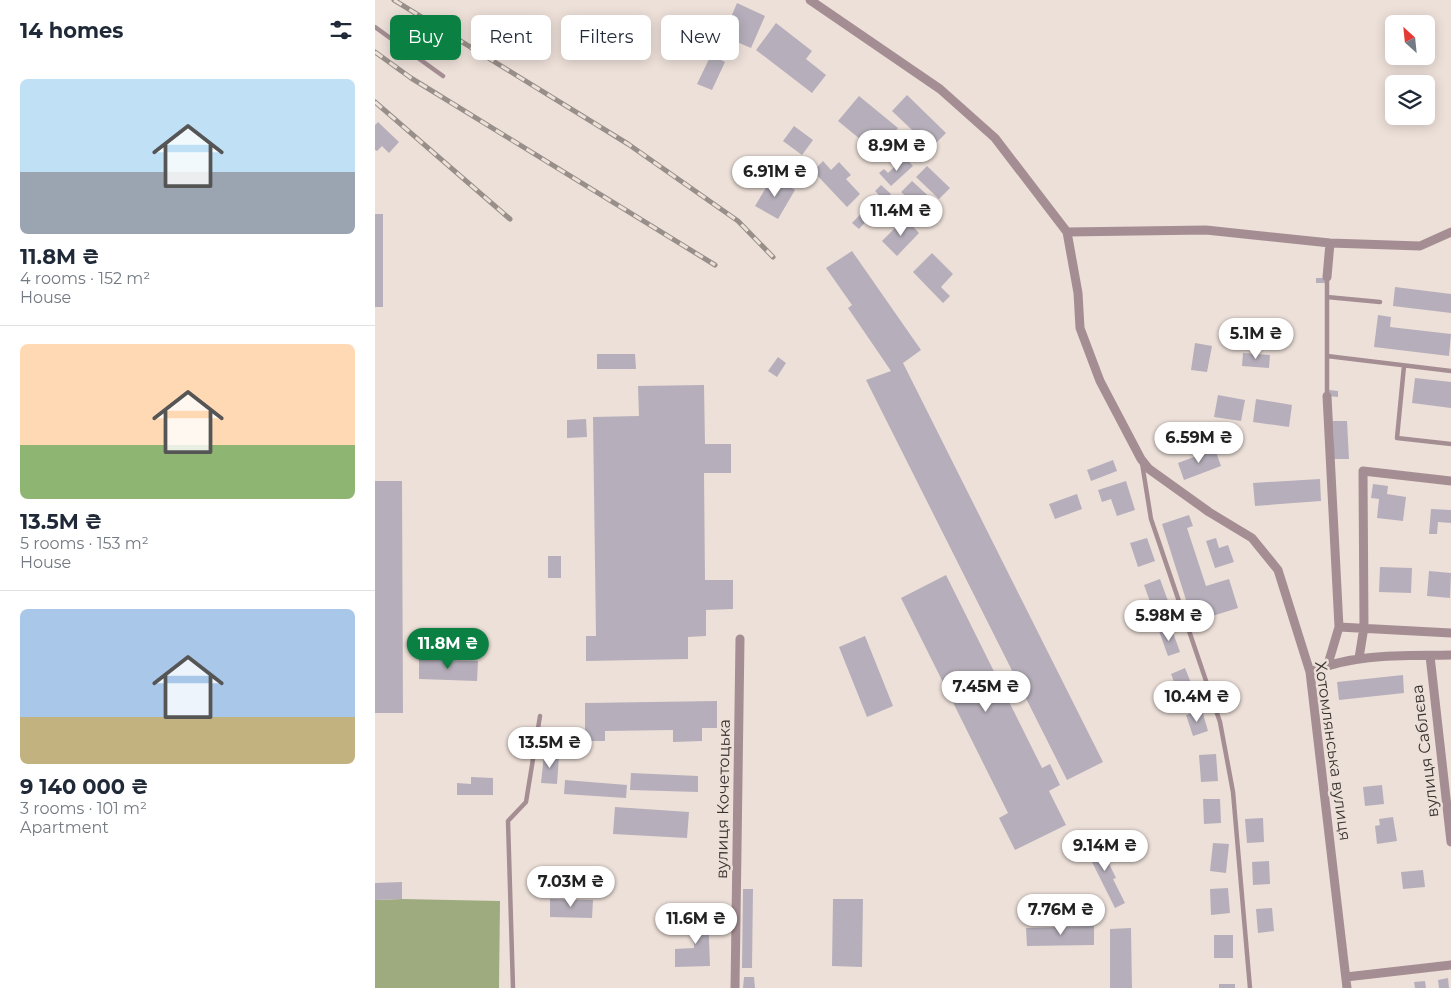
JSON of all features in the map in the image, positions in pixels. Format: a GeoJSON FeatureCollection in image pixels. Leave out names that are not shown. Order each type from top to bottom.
{"type":"FeatureCollection","features":[{"type":"Feature","properties":{"kind":"street","name":"Хотомлянська вулиця"},"geometry":{"type":"LineString","coordinates":[[810,0],[940,89],[989,132],[1067,232],[1078,293],[1081,328],[1100,381],[1141,459],[1149,469],[1209,512],[1253,538],[1278,570],[1310,672],[1347,988]]}},
{"type":"Feature","properties":{"kind":"street"},"geometry":{"type":"LineString","coordinates":[[1067,232],[1207,230],[1330,243],[1420,246],[1451,232]]}},
{"type":"Feature","properties":{"kind":"street"},"geometry":{"type":"LineString","coordinates":[[1327,277],[1330,243]]}},
{"type":"Feature","properties":{"kind":"street"},"geometry":{"type":"LineString","coordinates":[[1327,396],[1339,627],[1328,664]]}},
{"type":"Feature","properties":{"kind":"street"},"geometry":{"type":"LineString","coordinates":[[1359,658],[1364,627],[1363,471],[1451,481]]}},
{"type":"Feature","properties":{"kind":"street"},"geometry":{"type":"LineString","coordinates":[[1339,627],[1451,632]]}},
{"type":"Feature","properties":{"kind":"street","name":"вулиця Кочетоцька"},"geometry":{"type":"LineString","coordinates":[[735,988],[739,639]]}},
{"type":"Feature","properties":{"kind":"street"},"geometry":{"type":"LineString","coordinates":[[1310,672],[1328,664],[1359,658],[1451,655]]}},
{"type":"Feature","properties":{"kind":"street","name":"вулиця Саблєва"},"geometry":{"type":"LineString","coordinates":[[1430,656],[1451,842]]}},
{"type":"Feature","properties":{"kind":"street"},"geometry":{"type":"LineString","coordinates":[[1346,977],[1451,965]]}},
{"type":"Feature","properties":{"kind":"lane"},"geometry":{"type":"LineString","coordinates":[[375,27],[443,76]]}},
{"type":"Feature","properties":{"kind":"lane"},"geometry":{"type":"LineString","coordinates":[[1327,277],[1327,396]]}},
{"type":"Feature","properties":{"kind":"lane"},"geometry":{"type":"LineString","coordinates":[[1327,297],[1380,302]]}},
{"type":"Feature","properties":{"kind":"lane"},"geometry":{"type":"LineString","coordinates":[[1327,356],[1451,371]]}},
{"type":"Feature","properties":{"kind":"lane"},"geometry":{"type":"LineString","coordinates":[[1404,366],[1397,438],[1451,444]]}},
{"type":"Feature","properties":{"kind":"lane"},"geometry":{"type":"LineString","coordinates":[[1141,459],[1151,518],[1220,722],[1234,802],[1250,988]]}},
{"type":"Feature","properties":{"kind":"lane"},"geometry":{"type":"LineString","coordinates":[[513,988],[508,821],[526,802],[540,716]]}},
{"type":"Feature","properties":{"kind":"green space"},"geometry":{"type":"Polygon","coordinates":[[[375,900],[500,901],[499,988],[375,988],[375,900]]]}},
{"type":"Feature","properties":{"kind":"building"},"geometry":{"type":"Polygon","coordinates":[[[737,3],[765,16],[751,48],[739,43],[739,15],[732,15],[737,3]]]}},
{"type":"Feature","properties":{"kind":"building"},"geometry":{"type":"Polygon","coordinates":[[[776,23],[812,51],[806,59],[826,75],[812,93],[756,50],[776,23]]]}},
{"type":"Feature","properties":{"kind":"building"},"geometry":{"type":"Polygon","coordinates":[[[709,60],[721,60],[725,62],[712,90],[697,84],[709,60]]]}},
{"type":"Feature","properties":{"kind":"building"},"geometry":{"type":"Polygon","coordinates":[[[907,95],[946,133],[931,148],[892,111],[907,95]]]}},
{"type":"Feature","properties":{"kind":"building"},"geometry":{"type":"Polygon","coordinates":[[[859,96],[898,128],[877,153],[838,121],[859,96]]]}},
{"type":"Feature","properties":{"kind":"building"},"geometry":{"type":"Polygon","coordinates":[[[378,122],[399,142],[389,153],[382,146],[377,151],[375,150],[375,125],[378,122]]]}},
{"type":"Feature","properties":{"kind":"building"},"geometry":{"type":"Polygon","coordinates":[[[794,126],[813,140],[802,155],[783,141],[794,126]]]}},
{"type":"Feature","properties":{"kind":"building"},"geometry":{"type":"Polygon","coordinates":[[[905,157],[913,166],[891,186],[879,173],[884,169],[888,173],[905,157]]]}},
{"type":"Feature","properties":{"kind":"building"},"geometry":{"type":"Polygon","coordinates":[[[823,161],[831,170],[839,162],[851,175],[846,179],[860,194],[847,207],[813,171],[823,161]]]}},
{"type":"Feature","properties":{"kind":"building"},"geometry":{"type":"Polygon","coordinates":[[[927,166],[950,188],[939,199],[916,177],[927,166]]]}},
{"type":"Feature","properties":{"kind":"building"},"geometry":{"type":"Polygon","coordinates":[[[773,176],[795,190],[778,219],[755,206],[773,176]]]}},
{"type":"Feature","properties":{"kind":"building"},"geometry":{"type":"Polygon","coordinates":[[[912,181],[935,202],[924,213],[901,192],[912,181]]]}},
{"type":"Feature","properties":{"kind":"building"},"geometry":{"type":"Polygon","coordinates":[[[881,185],[891,194],[859,229],[852,223],[879,195],[875,191],[881,185]]]}},
{"type":"Feature","properties":{"kind":"building"},"geometry":{"type":"Polygon","coordinates":[[[375,214],[383,214],[383,307],[375,307],[375,214]]]}},
{"type":"Feature","properties":{"kind":"building"},"geometry":{"type":"Polygon","coordinates":[[[905,218],[919,233],[897,256],[882,241],[905,218]]]}},
{"type":"Feature","properties":{"kind":"building"},"geometry":{"type":"Polygon","coordinates":[[[852,251],[921,350],[903,363],[1103,762],[1067,780],[866,380],[891,371],[848,308],[852,305],[826,268],[852,251]]]}},
{"type":"Feature","properties":{"kind":"building"},"geometry":{"type":"Polygon","coordinates":[[[932,253],[953,274],[941,287],[950,296],[943,303],[913,272],[932,253]]]}},
{"type":"Feature","properties":{"kind":"building"},"geometry":{"type":"Polygon","coordinates":[[[1316,278],[1325,278],[1325,283],[1316,283],[1316,278]]]}},
{"type":"Feature","properties":{"kind":"building"},"geometry":{"type":"Polygon","coordinates":[[[1395,287],[1451,294],[1451,313],[1393,306],[1395,287]]]}},
{"type":"Feature","properties":{"kind":"building"},"geometry":{"type":"Polygon","coordinates":[[[1378,315],[1391,317],[1390,327],[1451,334],[1449,356],[1374,347],[1378,315]]]}},
{"type":"Feature","properties":{"kind":"building"},"geometry":{"type":"Polygon","coordinates":[[[1195,343],[1212,346],[1207,372],[1191,370],[1195,343]]]}},
{"type":"Feature","properties":{"kind":"building"},"geometry":{"type":"Polygon","coordinates":[[[1243,353],[1270,355],[1269,368],[1242,366],[1243,353]]]}},
{"type":"Feature","properties":{"kind":"building"},"geometry":{"type":"Polygon","coordinates":[[[597,354],[635,354],[636,369],[597,369],[597,354]]]}},
{"type":"Feature","properties":{"kind":"building"},"geometry":{"type":"Polygon","coordinates":[[[778,357],[786,363],[777,377],[768,371],[778,357]]]}},
{"type":"Feature","properties":{"kind":"building"},"geometry":{"type":"Polygon","coordinates":[[[1415,378],[1451,382],[1451,408],[1412,403],[1415,378]]]}},
{"type":"Feature","properties":{"kind":"building"},"geometry":{"type":"Polygon","coordinates":[[[704,385],[705,444],[731,444],[731,473],[704,473],[705,580],[733,580],[733,609],[706,610],[706,636],[688,637],[688,659],[586,661],[586,636],[596,636],[593,417],[639,416],[638,386],[704,385]]]}},
{"type":"Feature","properties":{"kind":"building"},"geometry":{"type":"Polygon","coordinates":[[[1329,390],[1338,391],[1338,397],[1328,396],[1329,390]]]}},
{"type":"Feature","properties":{"kind":"building"},"geometry":{"type":"Polygon","coordinates":[[[1218,395],[1245,400],[1241,421],[1214,417],[1218,395]]]}},
{"type":"Feature","properties":{"kind":"building"},"geometry":{"type":"Polygon","coordinates":[[[1256,399],[1292,405],[1289,427],[1253,422],[1256,399]]]}},
{"type":"Feature","properties":{"kind":"building"},"geometry":{"type":"Polygon","coordinates":[[[586,419],[587,437],[567,438],[567,420],[586,419]]]}},
{"type":"Feature","properties":{"kind":"building"},"geometry":{"type":"Polygon","coordinates":[[[1333,421],[1347,421],[1349,459],[1334,459],[1333,421]]]}},
{"type":"Feature","properties":{"kind":"building"},"geometry":{"type":"Polygon","coordinates":[[[1215,449],[1221,466],[1184,480],[1178,463],[1215,449]]]}},
{"type":"Feature","properties":{"kind":"building"},"geometry":{"type":"Polygon","coordinates":[[[1113,460],[1117,471],[1091,481],[1087,470],[1113,460]]]}},
{"type":"Feature","properties":{"kind":"building"},"geometry":{"type":"Polygon","coordinates":[[[1320,479],[1321,501],[1255,506],[1253,483],[1320,479]]]}},
{"type":"Feature","properties":{"kind":"building"},"geometry":{"type":"Polygon","coordinates":[[[375,481],[402,481],[403,713],[375,713],[375,481]]]}},
{"type":"Feature","properties":{"kind":"building"},"geometry":{"type":"Polygon","coordinates":[[[1126,481],[1135,510],[1117,516],[1111,499],[1102,502],[1098,490],[1126,481]]]}},
{"type":"Feature","properties":{"kind":"building"},"geometry":{"type":"Polygon","coordinates":[[[1373,484],[1388,486],[1387,494],[1406,497],[1403,521],[1377,518],[1379,499],[1371,498],[1373,484]]]}},
{"type":"Feature","properties":{"kind":"building"},"geometry":{"type":"Polygon","coordinates":[[[1077,494],[1082,509],[1055,519],[1049,504],[1077,494]]]}},
{"type":"Feature","properties":{"kind":"building"},"geometry":{"type":"Polygon","coordinates":[[[1431,509],[1451,510],[1451,523],[1438,522],[1437,534],[1429,534],[1431,509]]]}},
{"type":"Feature","properties":{"kind":"building"},"geometry":{"type":"Polygon","coordinates":[[[1189,515],[1193,526],[1187,528],[1206,586],[1229,579],[1238,608],[1193,622],[1162,524],[1189,515]]]}},
{"type":"Feature","properties":{"kind":"building"},"geometry":{"type":"Polygon","coordinates":[[[1147,538],[1155,561],[1138,567],[1130,543],[1147,538]]]}},
{"type":"Feature","properties":{"kind":"building"},"geometry":{"type":"Polygon","coordinates":[[[1216,538],[1219,548],[1228,545],[1234,562],[1215,568],[1206,541],[1216,538]]]}},
{"type":"Feature","properties":{"kind":"building"},"geometry":{"type":"Polygon","coordinates":[[[548,556],[561,556],[561,578],[548,578],[548,556]]]}},
{"type":"Feature","properties":{"kind":"building"},"geometry":{"type":"Polygon","coordinates":[[[1380,567],[1412,568],[1411,593],[1379,592],[1380,567]]]}},
{"type":"Feature","properties":{"kind":"building"},"geometry":{"type":"Polygon","coordinates":[[[1429,571],[1451,573],[1450,598],[1427,596],[1429,571]]]}},
{"type":"Feature","properties":{"kind":"building"},"geometry":{"type":"Polygon","coordinates":[[[946,575],[1042,768],[1050,764],[1060,785],[1049,791],[1066,825],[1015,850],[999,818],[1008,813],[901,598],[946,575]]]}},
{"type":"Feature","properties":{"kind":"building"},"geometry":{"type":"Polygon","coordinates":[[[1160,579],[1168,601],[1152,607],[1144,585],[1160,579]]]}},
{"type":"Feature","properties":{"kind":"building"},"geometry":{"type":"Polygon","coordinates":[[[1171,627],[1180,652],[1168,656],[1159,631],[1171,627]]]}},
{"type":"Feature","properties":{"kind":"building"},"geometry":{"type":"Polygon","coordinates":[[[865,636],[893,706],[867,717],[839,647],[865,636]]]}},
{"type":"Feature","properties":{"kind":"building"},"geometry":{"type":"Polygon","coordinates":[[[419,659],[478,661],[477,681],[419,679],[419,659]]]}},
{"type":"Feature","properties":{"kind":"building"},"geometry":{"type":"Polygon","coordinates":[[[1185,668],[1195,693],[1181,699],[1171,674],[1185,668]]]}},
{"type":"Feature","properties":{"kind":"building"},"geometry":{"type":"Polygon","coordinates":[[[1403,675],[1404,693],[1339,700],[1337,682],[1403,675]]]}},
{"type":"Feature","properties":{"kind":"building"},"geometry":{"type":"Polygon","coordinates":[[[717,701],[717,728],[702,728],[702,741],[673,742],[673,730],[605,731],[605,741],[585,741],[585,703],[717,701]]]}},
{"type":"Feature","properties":{"kind":"building"},"geometry":{"type":"Polygon","coordinates":[[[1202,710],[1208,731],[1193,736],[1186,715],[1202,710]]]}},
{"type":"Feature","properties":{"kind":"building"},"geometry":{"type":"Polygon","coordinates":[[[544,754],[559,756],[557,784],[541,783],[544,754]]]}},
{"type":"Feature","properties":{"kind":"building"},"geometry":{"type":"Polygon","coordinates":[[[1216,754],[1218,781],[1201,782],[1199,755],[1216,754]]]}},
{"type":"Feature","properties":{"kind":"building"},"geometry":{"type":"Polygon","coordinates":[[[631,773],[698,776],[698,792],[630,790],[631,773]]]}},
{"type":"Feature","properties":{"kind":"building"},"geometry":{"type":"Polygon","coordinates":[[[471,777],[493,778],[493,795],[457,795],[457,783],[471,784],[471,777]]]}},
{"type":"Feature","properties":{"kind":"building"},"geometry":{"type":"Polygon","coordinates":[[[565,780],[627,785],[626,798],[564,794],[565,780]]]}},
{"type":"Feature","properties":{"kind":"building"},"geometry":{"type":"Polygon","coordinates":[[[1382,785],[1384,804],[1365,806],[1363,787],[1382,785]]]}},
{"type":"Feature","properties":{"kind":"building"},"geometry":{"type":"Polygon","coordinates":[[[1203,799],[1220,799],[1221,823],[1204,824],[1203,799]]]}},
{"type":"Feature","properties":{"kind":"building"},"geometry":{"type":"Polygon","coordinates":[[[615,807],[689,812],[687,838],[613,834],[615,807]]]}},
{"type":"Feature","properties":{"kind":"building"},"geometry":{"type":"Polygon","coordinates":[[[1393,817],[1397,841],[1377,844],[1375,826],[1380,825],[1379,819],[1393,817]]]}},
{"type":"Feature","properties":{"kind":"building"},"geometry":{"type":"Polygon","coordinates":[[[1263,818],[1264,842],[1247,843],[1245,819],[1263,818]]]}},
{"type":"Feature","properties":{"kind":"building"},"geometry":{"type":"Polygon","coordinates":[[[1097,839],[1116,878],[1113,879],[1125,903],[1115,908],[1084,846],[1097,839]]]}},
{"type":"Feature","properties":{"kind":"building"},"geometry":{"type":"Polygon","coordinates":[[[1213,843],[1229,844],[1226,873],[1210,871],[1213,843]]]}},
{"type":"Feature","properties":{"kind":"building"},"geometry":{"type":"Polygon","coordinates":[[[1269,861],[1270,884],[1253,885],[1252,862],[1269,861]]]}},
{"type":"Feature","properties":{"kind":"building"},"geometry":{"type":"Polygon","coordinates":[[[1423,870],[1425,887],[1403,889],[1401,872],[1423,870]]]}},
{"type":"Feature","properties":{"kind":"building"},"geometry":{"type":"Polygon","coordinates":[[[402,882],[402,899],[375,900],[375,883],[402,882]]]}},
{"type":"Feature","properties":{"kind":"building"},"geometry":{"type":"Polygon","coordinates":[[[1228,888],[1230,913],[1211,915],[1210,889],[1228,888]]]}},
{"type":"Feature","properties":{"kind":"building"},"geometry":{"type":"Polygon","coordinates":[[[743,889],[753,889],[752,968],[742,968],[743,889]]]}},
{"type":"Feature","properties":{"kind":"building"},"geometry":{"type":"Polygon","coordinates":[[[550,899],[593,900],[592,918],[550,917],[550,899]]]}},
{"type":"Feature","properties":{"kind":"building"},"geometry":{"type":"Polygon","coordinates":[[[833,899],[863,899],[862,967],[832,966],[833,899]]]}},
{"type":"Feature","properties":{"kind":"building"},"geometry":{"type":"Polygon","coordinates":[[[1272,908],[1274,931],[1258,933],[1256,909],[1272,908]]]}},
{"type":"Feature","properties":{"kind":"building"},"geometry":{"type":"Polygon","coordinates":[[[708,913],[710,966],[675,967],[675,949],[694,948],[693,914],[708,913]]]}},
{"type":"Feature","properties":{"kind":"building"},"geometry":{"type":"Polygon","coordinates":[[[1094,926],[1094,945],[1027,946],[1026,928],[1094,926]]]}},
{"type":"Feature","properties":{"kind":"building"},"geometry":{"type":"Polygon","coordinates":[[[1131,928],[1132,988],[1110,988],[1110,929],[1131,928]]]}},
{"type":"Feature","properties":{"kind":"building"},"geometry":{"type":"Polygon","coordinates":[[[1214,935],[1233,935],[1233,958],[1214,958],[1214,935]]]}},
{"type":"Feature","properties":{"kind":"building"},"geometry":{"type":"Polygon","coordinates":[[[744,977],[754,977],[755,988],[743,988],[744,977]]]}},
{"type":"Feature","properties":{"kind":"building"},"geometry":{"type":"Polygon","coordinates":[[[1448,978],[1449,988],[1439,988],[1438,980],[1448,978]]]}},
{"type":"Feature","properties":{"kind":"building"},"geometry":{"type":"Polygon","coordinates":[[[1425,981],[1426,988],[1415,988],[1414,982],[1425,981]]]}},
{"type":"Feature","properties":{"kind":"building"},"geometry":{"type":"Polygon","coordinates":[[[1219,984],[1235,984],[1235,988],[1219,988],[1219,984]]]}},
{"type":"Feature","properties":{"kind":"railway"},"geometry":{"type":"LineString","coordinates":[[394,0],[628,144],[738,221],[773,257]]}},
{"type":"Feature","properties":{"kind":"railway"},"geometry":{"type":"LineString","coordinates":[[375,52],[411,78],[715,265]]}},
{"type":"Feature","properties":{"kind":"railway"},"geometry":{"type":"LineString","coordinates":[[375,102],[510,219]]}}]}
